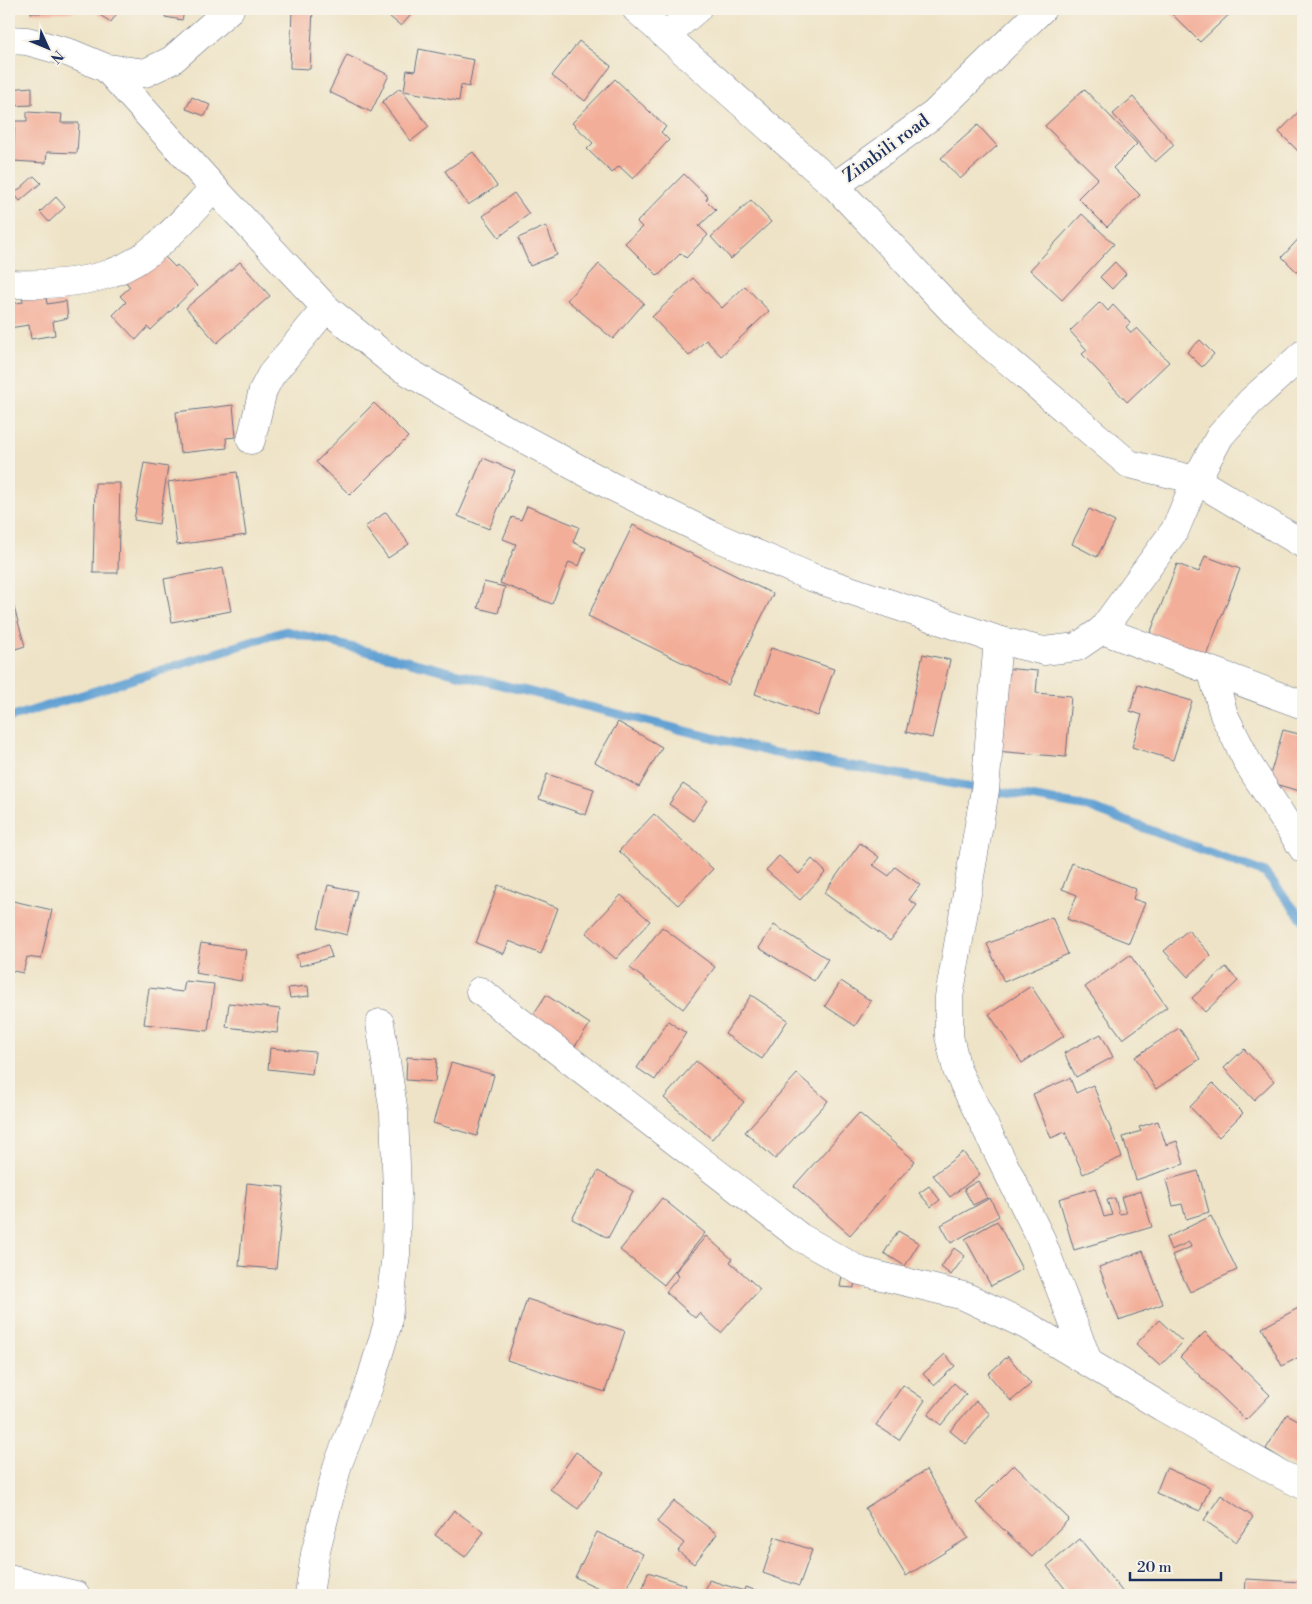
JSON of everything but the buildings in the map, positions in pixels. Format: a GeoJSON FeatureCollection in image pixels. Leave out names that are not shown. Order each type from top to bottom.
{"type":"FeatureCollection","features":[{"type":"Feature","properties":{"kind":"street"},"geometry":{"type":"LineString","coordinates":[[9,40],[27,41],[70,52],[106,68],[145,73],[172,60],[230,9]]}},
{"type":"Feature","properties":{"kind":"street","name":"Zimbili road"},"geometry":{"type":"LineString","coordinates":[[636,9],[836,186],[934,114],[1042,9]]}},
{"type":"Feature","properties":{"kind":"street"},"geometry":{"type":"LineString","coordinates":[[666,35],[697,9]]}},
{"type":"Feature","properties":{"kind":"street"},"geometry":{"type":"LineString","coordinates":[[106,68],[326,308],[395,364],[509,431],[611,486],[712,535],[810,578],[998,640],[1044,651],[1077,647],[1102,630],[1175,530],[1196,480],[1220,436],[1250,402],[1303,354]]}},
{"type":"Feature","properties":{"kind":"street"},"geometry":{"type":"LineString","coordinates":[[836,186],[964,323],[1129,464],[1196,480],[1303,544]]}},
{"type":"Feature","properties":{"kind":"street"},"geometry":{"type":"LineString","coordinates":[[9,284],[80,280],[112,273],[147,254],[214,188]]}},
{"type":"Feature","properties":{"kind":"street"},"geometry":{"type":"LineString","coordinates":[[251,440],[263,390],[271,375],[326,308]]}},
{"type":"Feature","properties":{"kind":"street"},"geometry":{"type":"LineString","coordinates":[[1102,630],[1303,705]]}},
{"type":"Feature","properties":{"kind":"street"},"geometry":{"type":"LineString","coordinates":[[998,640],[985,790],[949,997],[949,1036],[957,1070],[1040,1237],[1088,1361]]}},
{"type":"Feature","properties":{"kind":"street"},"geometry":{"type":"LineString","coordinates":[[1212,672],[1224,715],[1249,765],[1303,849]]}},
{"type":"Feature","properties":{"kind":"street"},"geometry":{"type":"LineString","coordinates":[[480,991],[800,1237],[860,1271],[964,1296],[1026,1325],[1162,1407],[1303,1485]]}},
{"type":"Feature","properties":{"kind":"street"},"geometry":{"type":"LineString","coordinates":[[309,1595],[315,1554],[338,1464],[369,1386],[388,1326],[396,1254],[397,1192],[394,1113],[380,1023]]}},
{"type":"Feature","properties":{"kind":"street"},"geometry":{"type":"LineString","coordinates":[[9,1579],[76,1595]]}},
{"type":"Feature","properties":{"kind":"waterway"},"geometry":{"type":"LineString","coordinates":[[9,718],[286,631],[770,752],[1088,807],[1265,873],[1303,920]]}}]}
